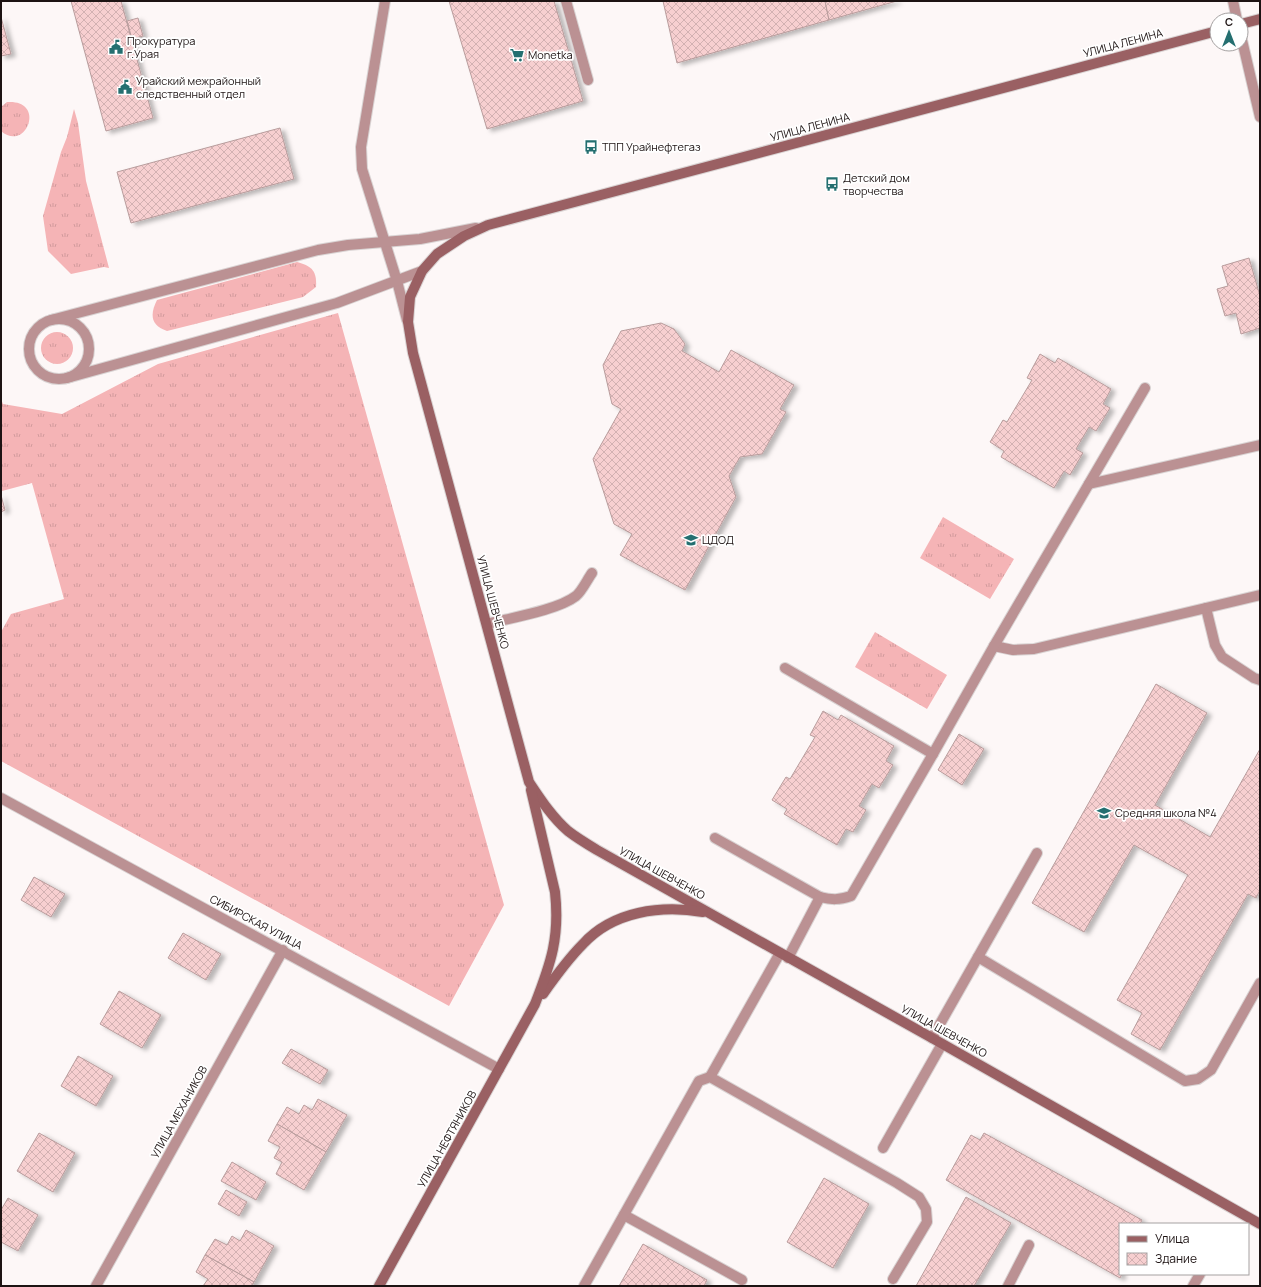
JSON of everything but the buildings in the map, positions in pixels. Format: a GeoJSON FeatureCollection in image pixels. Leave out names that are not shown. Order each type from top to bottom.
{"type":"FeatureCollection","features":[{"type":"Feature","properties":{"kind":"main road"},"geometry":{"type":"LineString","coordinates":[[1249,22],[1260,19]]}},
{"type":"Feature","properties":{"kind":"main road","name":"УЛИЦА ЛЕНИНА"},"geometry":{"type":"LineString","coordinates":[[422,271],[437,254],[464,236],[488,225],[1209,33]]}},
{"type":"Feature","properties":{"kind":"main road","name":"УЛИЦА ШЕВЧЕНКО"},"geometry":{"type":"LineString","coordinates":[[422,271],[410,297],[408,322],[413,352],[529,782],[544,804],[569,832],[597,850],[1260,1224]]}},
{"type":"Feature","properties":{"kind":"main road","name":"УЛИЦА НЕФТЯНИКОВ"},"geometry":{"type":"LineString","coordinates":[[529,782],[555,892],[557,907],[555,945],[550,966],[536,1004]]}},
{"type":"Feature","properties":{"kind":"main road","name":"УЛИЦА НЕФТЯНИКОВ"},"geometry":{"type":"LineString","coordinates":[[379,1286],[536,1004],[583,943],[595,932],[610,923],[635,914],[656,910],[677,909],[709,913]]}},
{"type":"Feature","properties":{"kind":"street"},"geometry":{"type":"LineString","coordinates":[[385,1],[361,147],[362,170],[397,281],[408,322]]}},
{"type":"Feature","properties":{"kind":"street"},"geometry":{"type":"LineString","coordinates":[[566,1],[588,80]]}},
{"type":"Feature","properties":{"kind":"street"},"geometry":{"type":"LineString","coordinates":[[1233,1],[1235,12]]}},
{"type":"Feature","properties":{"kind":"street"},"geometry":{"type":"LineString","coordinates":[[1245,52],[1260,117]]}},
{"type":"Feature","properties":{"kind":"street"},"geometry":{"type":"LineString","coordinates":[[422,271],[337,303],[67,378],[55,379],[44,376],[35,368],[30,358],[29,346],[32,335],[40,326],[51,320],[318,250],[348,245],[420,239],[488,225]]}},
{"type":"Feature","properties":{"kind":"street"},"geometry":{"type":"LineString","coordinates":[[51,320],[63,319],[74,323],[83,331],[88,341],[89,353],[86,364],[78,373],[67,378]]}},
{"type":"Feature","properties":{"kind":"street"},"geometry":{"type":"LineString","coordinates":[[715,838],[820,897],[830,900],[839,900],[851,896],[994,646],[1145,388]]}},
{"type":"Feature","properties":{"kind":"street"},"geometry":{"type":"LineString","coordinates":[[1089,484],[1260,445]]}},
{"type":"Feature","properties":{"kind":"street"},"geometry":{"type":"LineString","coordinates":[[487,624],[543,610],[564,603],[577,596],[592,573]]}},
{"type":"Feature","properties":{"kind":"street"},"geometry":{"type":"LineString","coordinates":[[994,646],[1013,650],[1034,649],[1260,595]]}},
{"type":"Feature","properties":{"kind":"street"},"geometry":{"type":"LineString","coordinates":[[1206,608],[1215,645],[1222,657],[1254,678],[1260,680]]}},
{"type":"Feature","properties":{"kind":"street"},"geometry":{"type":"LineString","coordinates":[[785,668],[933,754]]}},
{"type":"Feature","properties":{"kind":"street","name":"СИБИРСКАЯ УЛИЦА"},"geometry":{"type":"LineString","coordinates":[[1,798],[499,1068]]}},
{"type":"Feature","properties":{"kind":"street"},"geometry":{"type":"LineString","coordinates":[[932,1038],[1037,853]]}},
{"type":"Feature","properties":{"kind":"street"},"geometry":{"type":"LineString","coordinates":[[584,1286],[699,1081],[710,1077],[820,897]]}},
{"type":"Feature","properties":{"kind":"street","name":"УЛИЦА МЕХАНИКОВ"},"geometry":{"type":"LineString","coordinates":[[96,1286],[283,950]]}},
{"type":"Feature","properties":{"kind":"street"},"geometry":{"type":"LineString","coordinates":[[978,957],[1185,1081],[1198,1079],[1211,1070],[1260,983]]}},
{"type":"Feature","properties":{"kind":"street"},"geometry":{"type":"LineString","coordinates":[[883,1148],[942,1044]]}},
{"type":"Feature","properties":{"kind":"street"},"geometry":{"type":"LineString","coordinates":[[710,1077],[919,1197],[926,1209],[927,1222],[893,1279]]}},
{"type":"Feature","properties":{"kind":"street"},"geometry":{"type":"LineString","coordinates":[[624,1215],[742,1280]]}},
{"type":"Feature","properties":{"kind":"street"},"geometry":{"type":"LineString","coordinates":[[1008,1286],[1029,1245]]}},
{"type":"Feature","properties":{"kind":"street"},"geometry":{"type":"LineString","coordinates":[[1193,1286],[1199,1275]]}},
{"type":"Feature","properties":{"kind":"green space"},"geometry":{"type":"Polygon","coordinates":[[[7,102],[19,103],[26,108],[29,116],[28,124],[24,131],[18,135],[10,136],[1,131],[1,107],[7,102]]]}},
{"type":"Feature","properties":{"kind":"green space"},"geometry":{"type":"Polygon","coordinates":[[[74,109],[78,123],[86,181],[109,268],[104,267],[71,274],[48,251],[43,216],[74,109]]]}},
{"type":"Feature","properties":{"kind":"green space"},"geometry":{"type":"Polygon","coordinates":[[[297,262],[310,267],[316,277],[316,287],[303,297],[167,331],[157,326],[153,318],[153,310],[157,300],[297,262]]]}},
{"type":"Feature","properties":{"kind":"green space"},"geometry":{"type":"Polygon","coordinates":[[[338,313],[504,905],[449,1006],[1,761],[1,632],[11,614],[64,599],[32,483],[2,491],[1,399],[3,404],[62,414],[158,364],[338,313]]]}},
{"type":"Feature","properties":{"kind":"green space"},"geometry":{"type":"Polygon","coordinates":[[[54,332],[60,332],[70,339],[73,348],[72,354],[66,361],[60,364],[54,364],[44,357],[41,351],[41,345],[48,335],[54,332]]]}},
{"type":"Feature","properties":{"kind":"green space"},"geometry":{"type":"Polygon","coordinates":[[[943,517],[1014,559],[990,599],[920,558],[943,517]]]}},
{"type":"Feature","properties":{"kind":"green space"},"geometry":{"type":"Polygon","coordinates":[[[875,632],[947,675],[927,709],[855,667],[875,632]]]}},
{"type":"Feature","properties":{"kind":"place","name":"Прокуратура г.Урая"},"geometry":{"type":"Point","coordinates":[116,47]}},
{"type":"Feature","properties":{"kind":"place","name":"Monetka"},"geometry":{"type":"Point","coordinates":[517,55]}},
{"type":"Feature","properties":{"kind":"place","name":"Урайский межрайонный следственный отдел"},"geometry":{"type":"Point","coordinates":[125,87]}},
{"type":"Feature","properties":{"kind":"place","name":"ТПП Урайнефтегаз"},"geometry":{"type":"Point","coordinates":[591,147]}},
{"type":"Feature","properties":{"kind":"place","name":"Детский дом творчества"},"geometry":{"type":"Point","coordinates":[832,184]}},
{"type":"Feature","properties":{"kind":"place","name":"ЦДОД"},"geometry":{"type":"Point","coordinates":[691,540]}},
{"type":"Feature","properties":{"kind":"place","name":"Средняя школа №4"},"geometry":{"type":"Point","coordinates":[1104,813]}}]}
